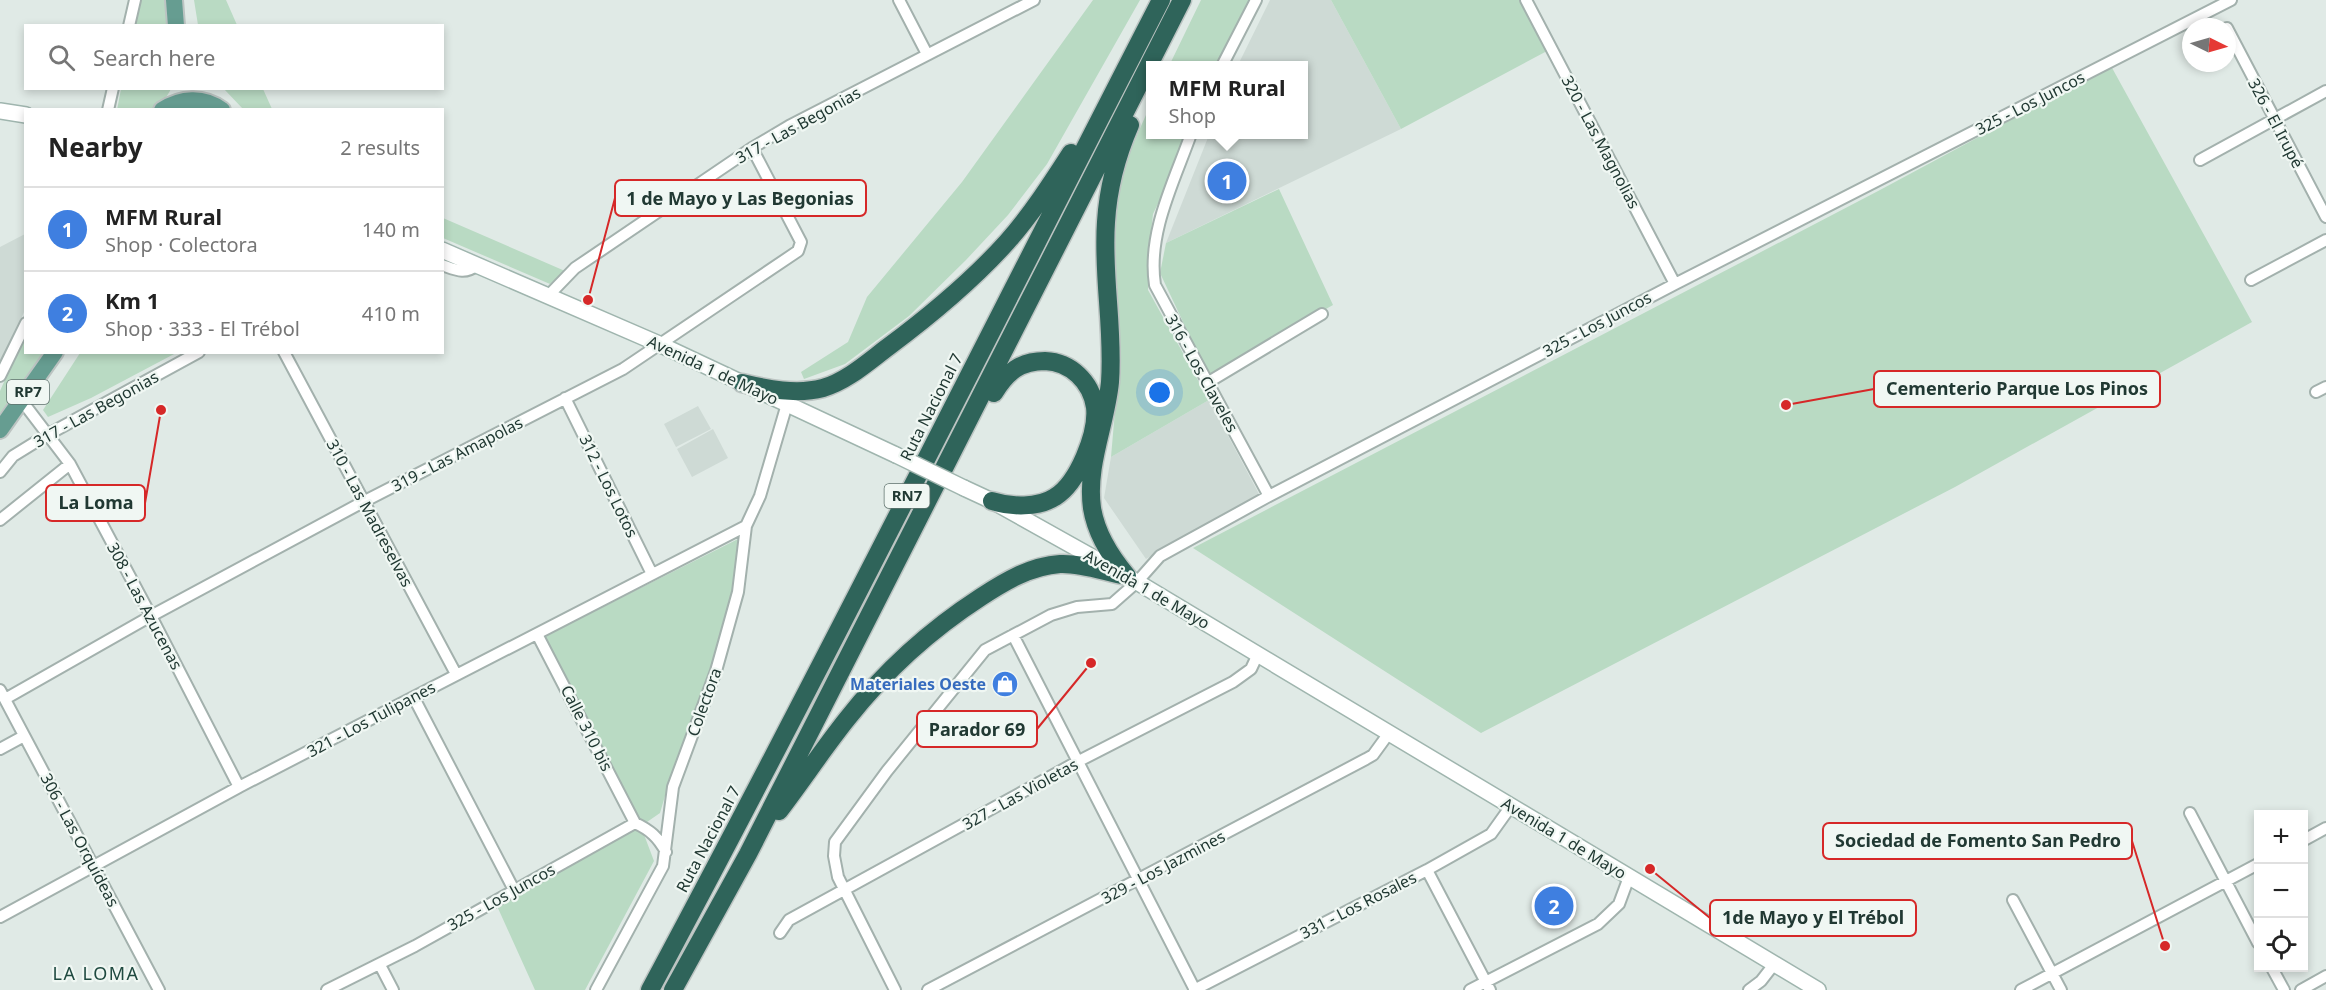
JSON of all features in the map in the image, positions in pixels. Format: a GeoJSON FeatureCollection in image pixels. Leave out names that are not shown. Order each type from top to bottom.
{"type":"FeatureCollection","features":[{"type":"Feature","properties":{"kind":"highway","name":"Ruta Nacional 7"},"geometry":{"type":"LineString","coordinates":[[650,990],[731,837],[1161,0]]}},
{"type":"Feature","properties":{"kind":"highway","name":"RN7"},"geometry":{"type":"LineString","coordinates":[[1153,61],[1182,0]]}},
{"type":"Feature","properties":{"kind":"highway","name":"RN7"},"geometry":{"type":"LineString","coordinates":[[672,990],[748,854],[1146,75]]}},
{"type":"Feature","properties":{"kind":"highway"},"geometry":{"type":"LineString","coordinates":[[742,383],[804,391],[822,388],[846,377],[923,320],[971,279],[1009,240],[1057,175],[1120,79]]}},
{"type":"Feature","properties":{"kind":"highway"},"geometry":{"type":"LineString","coordinates":[[1132,579],[1100,536],[1092,508],[1090,486],[1110,382],[1111,350],[1105,252],[1108,196],[1125,138],[1146,82]]}},
{"type":"Feature","properties":{"kind":"highway"},"geometry":{"type":"LineString","coordinates":[[968,424],[1008,374],[1017,366],[1025,363],[1049,361],[1064,365],[1081,376],[1089,388],[1095,408],[1094,423],[1081,465],[1065,490],[1044,503],[1001,504],[992,501]]}},
{"type":"Feature","properties":{"kind":"highway"},"geometry":{"type":"LineString","coordinates":[[748,854],[837,732],[869,693],[915,647],[968,605],[1009,580],[1044,567],[1075,565],[1132,579]]}},
{"type":"Feature","properties":{"kind":"main road"},"geometry":{"type":"LineString","coordinates":[[174,0],[176,24]]}},
{"type":"Feature","properties":{"kind":"main road"},"geometry":{"type":"LineString","coordinates":[[169,101],[210,100]]}},
{"type":"Feature","properties":{"kind":"main road"},"geometry":{"type":"LineString","coordinates":[[0,111],[24,115]]}},
{"type":"Feature","properties":{"kind":"main road","name":"Avenida 1 de Mayo"},"geometry":{"type":"LineString","coordinates":[[444,251],[659,344],[992,501],[1132,579],[1818,990]]}},
{"type":"Feature","properties":{"kind":"main road","name":"RP7"},"geometry":{"type":"LineString","coordinates":[[0,430],[54,354]]}},
{"type":"Feature","properties":{"kind":"street"},"geometry":{"type":"LineString","coordinates":[[129,24],[135,0]]}},
{"type":"Feature","properties":{"kind":"street"},"geometry":{"type":"LineString","coordinates":[[899,0],[927,54]]}},
{"type":"Feature","properties":{"kind":"street","name":"317 - Las Begonias"},"geometry":{"type":"LineString","coordinates":[[548,296],[575,268],[752,148],[927,54],[1034,0]]}},
{"type":"Feature","properties":{"kind":"street"},"geometry":{"type":"LineString","coordinates":[[1225,61],[1256,0]]}},
{"type":"Feature","properties":{"kind":"street","name":"320 - Las Magnolias"},"geometry":{"type":"LineString","coordinates":[[1526,0],[1675,284]]}},
{"type":"Feature","properties":{"kind":"street","name":"325 - Los Juncos"},"geometry":{"type":"LineString","coordinates":[[845,891],[838,877],[834,856],[835,842],[887,771],[985,650],[1051,615],[1077,607],[1112,604],[1132,579],[1160,556],[1269,496],[1675,284],[2231,0]]}},
{"type":"Feature","properties":{"kind":"street","name":"326 - El Irupé"},"geometry":{"type":"LineString","coordinates":[[2217,8],[2222,18]]}},
{"type":"Feature","properties":{"kind":"street","name":"326 - El Irupé"},"geometry":{"type":"LineString","coordinates":[[2236,44],[2326,217]]}},
{"type":"Feature","properties":{"kind":"street"},"geometry":{"type":"LineString","coordinates":[[108,108],[113,90]]}},
{"type":"Feature","properties":{"kind":"street"},"geometry":{"type":"LineString","coordinates":[[2200,160],[2326,91]]}},
{"type":"Feature","properties":{"kind":"street","name":"316 - Los Claveles"},"geometry":{"type":"LineString","coordinates":[[1190,139],[1158,226],[1153,272],[1155,285],[1269,496]]}},
{"type":"Feature","properties":{"kind":"street","name":"319 - Las Amapolas"},"geometry":{"type":"LineString","coordinates":[[2,694],[363,502],[623,369],[798,251],[801,242],[752,148]]}},
{"type":"Feature","properties":{"kind":"street"},"geometry":{"type":"LineString","coordinates":[[2251,280],[2326,240]]}},
{"type":"Feature","properties":{"kind":"street"},"geometry":{"type":"LineString","coordinates":[[444,266],[461,272],[477,265]]}},
{"type":"Feature","properties":{"kind":"street"},"geometry":{"type":"LineString","coordinates":[[1207,383],[1322,314]]}},
{"type":"Feature","properties":{"kind":"street"},"geometry":{"type":"LineString","coordinates":[[0,376],[24,327]]}},
{"type":"Feature","properties":{"kind":"street","name":"317 - Las Begonias"},"geometry":{"type":"LineString","coordinates":[[0,472],[13,456],[47,435],[194,354]]}},
{"type":"Feature","properties":{"kind":"street","name":"310 - Las Madreselvas"},"geometry":{"type":"LineString","coordinates":[[285,354],[456,674]]}},
{"type":"Feature","properties":{"kind":"street","name":"312 - Los Lotos"},"geometry":{"type":"LineString","coordinates":[[565,398],[652,574]]}},
{"type":"Feature","properties":{"kind":"street","name":"308 - Las Azucenas"},"geometry":{"type":"LineString","coordinates":[[22,401],[70,464],[152,616],[239,787]]}},
{"type":"Feature","properties":{"kind":"street","name":"Colectora"},"geometry":{"type":"LineString","coordinates":[[596,990],[658,876],[666,852],[673,787],[701,717],[731,619],[741,576],[746,526],[760,496],[787,404]]}},
{"type":"Feature","properties":{"kind":"street"},"geometry":{"type":"LineString","coordinates":[[0,520],[70,464]]}},
{"type":"Feature","properties":{"kind":"street","name":"321 - Los Tulipanes"},"geometry":{"type":"LineString","coordinates":[[0,917],[239,787],[746,526]]}},
{"type":"Feature","properties":{"kind":"street","name":"Calle 310 bis"},"geometry":{"type":"LineString","coordinates":[[537,634],[635,823]]}},
{"type":"Feature","properties":{"kind":"street"},"geometry":{"type":"LineString","coordinates":[[1013,635],[1137,881],[1195,990]]}},
{"type":"Feature","properties":{"kind":"street","name":"327 - Las Violetas"},"geometry":{"type":"LineString","coordinates":[[780,933],[789,920],[1077,762],[1239,678],[1251,669],[1258,654]]}},
{"type":"Feature","properties":{"kind":"street","name":"306 - Las Orquídeas"},"geometry":{"type":"LineString","coordinates":[[2,694],[159,990]]}},
{"type":"Feature","properties":{"kind":"street"},"geometry":{"type":"LineString","coordinates":[[414,698],[514,890]]}},
{"type":"Feature","properties":{"kind":"street","name":"329 - Los Jazmines"},"geometry":{"type":"LineString","coordinates":[[928,990],[1366,759],[1373,754],[1389,733]]}},
{"type":"Feature","properties":{"kind":"street"},"geometry":{"type":"LineString","coordinates":[[0,749],[24,736]]}},
{"type":"Feature","properties":{"kind":"street","name":"331 - Los Rosales"},"geometry":{"type":"LineString","coordinates":[[1195,990],[1427,870],[1491,834],[1511,806]]}},
{"type":"Feature","properties":{"kind":"street"},"geometry":{"type":"LineString","coordinates":[[2190,813],[2254,934]]}},
{"type":"Feature","properties":{"kind":"street"},"geometry":{"type":"LineString","coordinates":[[635,823],[651,831],[659,839],[666,852]]}},
{"type":"Feature","properties":{"kind":"street","name":"325 - Los Juncos"},"geometry":{"type":"LineString","coordinates":[[327,990],[380,964],[635,823]]}},
{"type":"Feature","properties":{"kind":"street"},"geometry":{"type":"LineString","coordinates":[[2308,838],[2326,828]]}},
{"type":"Feature","properties":{"kind":"street"},"geometry":{"type":"LineString","coordinates":[[2021,990],[2254,867]]}},
{"type":"Feature","properties":{"kind":"street"},"geometry":{"type":"LineString","coordinates":[[1427,870],[1488,986]]}},
{"type":"Feature","properties":{"kind":"street"},"geometry":{"type":"LineString","coordinates":[[1470,990],[1488,986],[1598,924],[1619,904],[1629,877]]}},
{"type":"Feature","properties":{"kind":"street"},"geometry":{"type":"LineString","coordinates":[[845,891],[895,990]]}},
{"type":"Feature","properties":{"kind":"street"},"geometry":{"type":"LineString","coordinates":[[2013,900],[2061,990]]}},
{"type":"Feature","properties":{"kind":"street"},"geometry":{"type":"LineString","coordinates":[[1749,990],[1761,981],[1774,963]]}},
{"type":"Feature","properties":{"kind":"street"},"geometry":{"type":"LineString","coordinates":[[380,964],[393,990]]}},
{"type":"Feature","properties":{"kind":"street"},"geometry":{"type":"LineString","coordinates":[[2274,972],[2284,990]]}},
{"type":"Feature","properties":{"kind":"street"},"geometry":{"type":"LineString","coordinates":[[2301,990],[2326,976]]}},
{"type":"Feature","properties":{"kind":"shaded area"},"geometry":{"type":"Polygon","coordinates":[[[1270,0],[1331,0],[1401,129],[1166,243],[1207,139],[1308,139],[1308,61],[1240,61],[1270,0]]]}},
{"type":"Feature","properties":{"kind":"shaded area"},"geometry":{"type":"Polygon","coordinates":[[[24,235],[24,312],[0,364],[0,247],[24,235]]]}},
{"type":"Feature","properties":{"kind":"shaded area"},"geometry":{"type":"Polygon","coordinates":[[[1209,400],[1259,494],[1146,559],[1104,498],[1111,457],[1209,400]]]}},
{"type":"Feature","properties":{"kind":"shaded area"},"geometry":{"type":"Polygon","coordinates":[[[698,406],[711,429],[676,447],[664,424],[698,406]]]}},
{"type":"Feature","properties":{"kind":"shaded area"},"geometry":{"type":"Polygon","coordinates":[[[713,429],[728,458],[692,477],[677,449],[713,429]]]}},
{"type":"Feature","properties":{"kind":"green space"},"geometry":{"type":"Polygon","coordinates":[[[140,0],[164,0],[170,24],[134,24],[140,0]]]}},
{"type":"Feature","properties":{"kind":"green space"},"geometry":{"type":"Polygon","coordinates":[[[194,0],[226,0],[237,24],[198,24],[194,0]]]}},
{"type":"Feature","properties":{"kind":"green space"},"geometry":{"type":"Polygon","coordinates":[[[1093,0],[1140,0],[1047,164],[1008,215],[909,316],[845,364],[804,379],[801,372],[848,342],[867,297],[962,182],[1093,0]]]}},
{"type":"Feature","properties":{"kind":"green space"},"geometry":{"type":"Polygon","coordinates":[[[1201,0],[1255,0],[1226,61],[1171,61],[1201,0]]]}},
{"type":"Feature","properties":{"kind":"green space"},"geometry":{"type":"Polygon","coordinates":[[[1331,0],[1520,0],[1547,51],[1401,129],[1331,0]]]}},
{"type":"Feature","properties":{"kind":"green space"},"geometry":{"type":"Polygon","coordinates":[[[2111,66],[2252,322],[1955,487],[1481,733],[1193,548],[1880,190],[2111,66]]]}},
{"type":"Feature","properties":{"kind":"green space"},"geometry":{"type":"Polygon","coordinates":[[[121,90],[170,90],[166,98],[155,108],[117,108],[121,90]]]}},
{"type":"Feature","properties":{"kind":"green space"},"geometry":{"type":"Polygon","coordinates":[[[225,90],[263,90],[272,108],[242,108],[225,90]]]}},
{"type":"Feature","properties":{"kind":"green space"},"geometry":{"type":"Polygon","coordinates":[[[1146,115],[1146,139],[1189,139],[1153,214],[1148,290],[1209,400],[1111,457],[1120,353],[1110,233],[1124,164],[1146,115]]]}},
{"type":"Feature","properties":{"kind":"green space"},"geometry":{"type":"Polygon","coordinates":[[[1279,189],[1333,305],[1208,375],[1160,273],[1166,243],[1279,189]]]}},
{"type":"Feature","properties":{"kind":"green space"},"geometry":{"type":"Polygon","coordinates":[[[444,219],[565,271],[550,284],[444,238],[444,219]]]}},
{"type":"Feature","properties":{"kind":"green space"},"geometry":{"type":"Polygon","coordinates":[[[24,336],[24,354],[42,354],[0,413],[0,391],[24,336]]]}},
{"type":"Feature","properties":{"kind":"green space"},"geometry":{"type":"Polygon","coordinates":[[[79,354],[174,354],[91,398],[48,417],[43,410],[79,354]]]}},
{"type":"Feature","properties":{"kind":"green space"},"geometry":{"type":"Polygon","coordinates":[[[738,539],[734,580],[725,627],[672,772],[660,813],[640,824],[654,861],[585,990],[535,990],[497,906],[639,824],[543,637],[738,539]]]}},
{"type":"Feature","properties":{"kind":"place","name":"MFM Rural"},"geometry":{"type":"Point","coordinates":[1227,181]}},
{"type":"Feature","properties":{"kind":"place","name":"1 de Mayo y Las Begonias"},"geometry":{"type":"Point","coordinates":[588,300]}},
{"type":"Feature","properties":{"kind":"place","name":"Cementerio Parque Los Pinos"},"geometry":{"type":"Point","coordinates":[1786,405]}},
{"type":"Feature","properties":{"kind":"place","name":"La Loma"},"geometry":{"type":"Point","coordinates":[161,410]}},
{"type":"Feature","properties":{"kind":"place","name":"Parador 69"},"geometry":{"type":"Point","coordinates":[1091,663]}},
{"type":"Feature","properties":{"kind":"place","name":"Materiales Oeste"},"geometry":{"type":"Point","coordinates":[1005,684]}},
{"type":"Feature","properties":{"kind":"place","name":"1de Mayo y El Trébol"},"geometry":{"type":"Point","coordinates":[1650,869]}},
{"type":"Feature","properties":{"kind":"place","name":"Km 1"},"geometry":{"type":"Point","coordinates":[1554,906]}},
{"type":"Feature","properties":{"kind":"place","name":"Sociedad de Fomento San Pedro"},"geometry":{"type":"Point","coordinates":[2165,946]}},
{"type":"Feature","properties":{"kind":"district","name":"LA LOMA"},"geometry":{"type":"Point","coordinates":[96,974]}}]}
